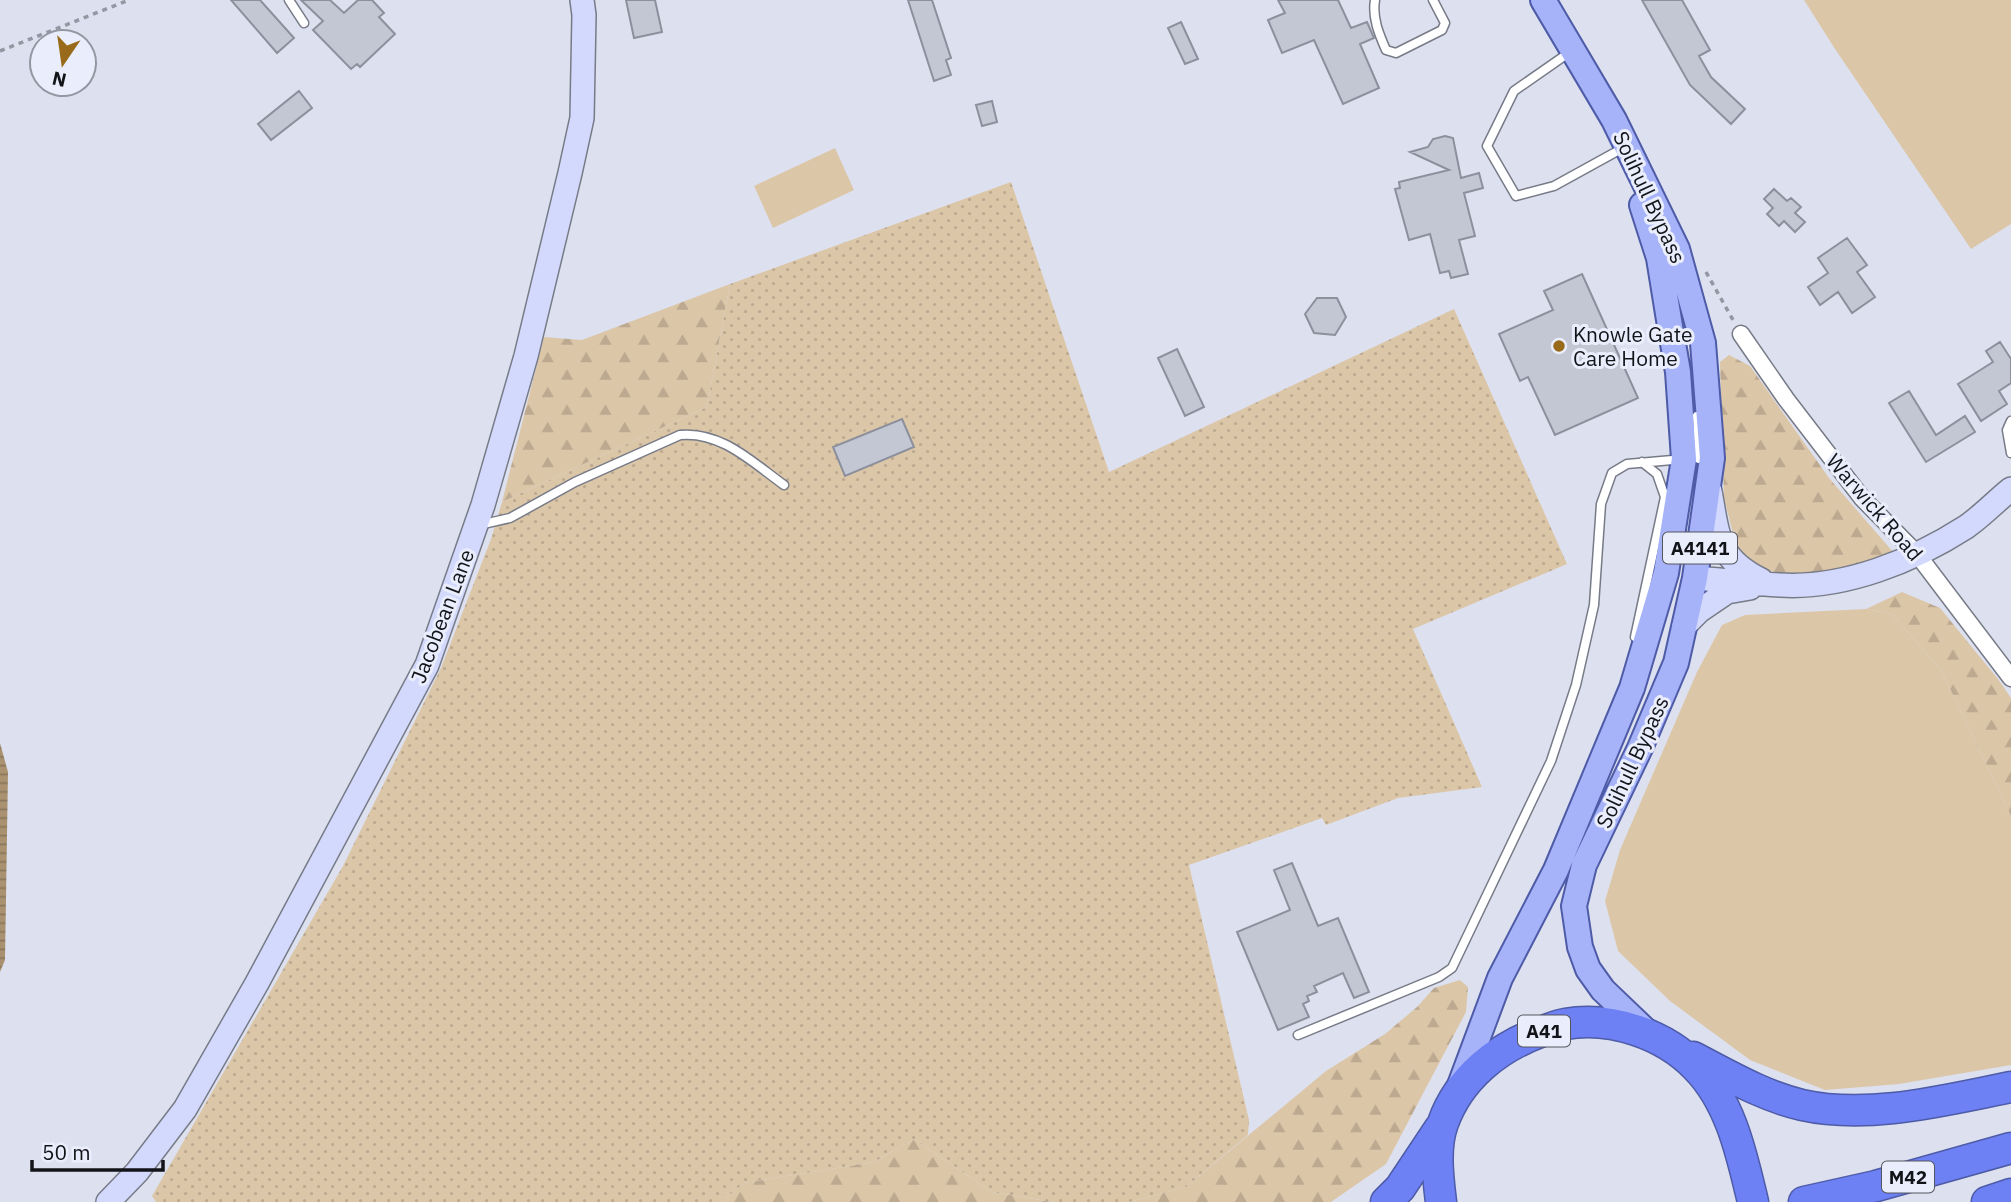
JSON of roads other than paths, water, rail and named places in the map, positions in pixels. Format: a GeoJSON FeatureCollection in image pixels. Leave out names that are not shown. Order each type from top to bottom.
{"type":"FeatureCollection","features":[{"type":"Feature","properties":{"kind":"highway","name":"A41"},"geometry":{"type":"LineString","coordinates":[[1441,1202],[1437,1168],[1442,1125],[1457,1092],[1491,1058],[1514,1042],[1564,1024],[1601,1022],[1660,1040],[1696,1067],[1712,1086],[1727,1114],[1750,1190]]}},
{"type":"Feature","properties":{"kind":"highway"},"geometry":{"type":"LineString","coordinates":[[1660,1040],[1766,1093],[1804,1105],[1837,1109],[1882,1108],[2011,1087]]}},
{"type":"Feature","properties":{"kind":"highway"},"geometry":{"type":"LineString","coordinates":[[1386,1202],[1400,1188],[1442,1125]]}},
{"type":"Feature","properties":{"kind":"highway","name":"M42"},"geometry":{"type":"LineString","coordinates":[[1804,1202],[1876,1186],[2011,1148]]}},
{"type":"Feature","properties":{"kind":"highway"},"geometry":{"type":"LineString","coordinates":[[1987,1202],[2011,1194]]}},
{"type":"Feature","properties":{"kind":"main road","name":"A4141"},"geometry":{"type":"LineString","coordinates":[[1543,0],[1614,120]]}},
{"type":"Feature","properties":{"kind":"main road","name":"Solihull Bypass"},"geometry":{"type":"LineString","coordinates":[[1614,120],[1659,258],[1691,456],[1667,573],[1632,688]]}},
{"type":"Feature","properties":{"kind":"main road","name":"Solihull Bypass"},"geometry":{"type":"LineString","coordinates":[[1614,120],[1677,249],[1703,343],[1711,446],[1709,483],[1695,578],[1676,663],[1663,697],[1584,865],[1574,906],[1580,947],[1588,969],[1603,990],[1660,1040]]}},
{"type":"Feature","properties":{"kind":"main road"},"geometry":{"type":"LineString","coordinates":[[1603,759],[1630,722],[1661,647],[1675,595],[1682,585],[1695,578]]}},
{"type":"Feature","properties":{"kind":"main road","name":"A4141"},"geometry":{"type":"LineString","coordinates":[[1603,759],[1632,688]]}},
{"type":"Feature","properties":{"kind":"main road","name":"Solihull Bypass"},"geometry":{"type":"LineString","coordinates":[[1457,1092],[1500,978],[1556,870],[1603,759]]}},
{"type":"Feature","properties":{"kind":"street","name":"Jacobean Lane"},"geometry":{"type":"LineString","coordinates":[[108,1202],[136,1172],[185,1109],[329,852],[427,666],[476,525],[526,356],[582,118],[582,0]]}},
{"type":"Feature","properties":{"kind":"street","name":"Warwick Road"},"geometry":{"type":"LineString","coordinates":[[1741,334],[1786,399],[1862,498],[1917,554],[2011,678]]}},
{"type":"Feature","properties":{"kind":"street"},"geometry":{"type":"LineString","coordinates":[[1709,483],[1719,540],[1732,561],[1743,571],[1770,584]]}},
{"type":"Feature","properties":{"kind":"street"},"geometry":{"type":"LineString","coordinates":[[1695,578],[1770,584],[1812,584],[1865,574],[1917,554],[1967,526],[2011,489]]}},
{"type":"Feature","properties":{"kind":"street"},"geometry":{"type":"LineString","coordinates":[[1684,626],[1699,611],[1727,592],[1770,584]]}},
{"type":"Feature","properties":{"kind":"lane"},"geometry":{"type":"LineString","coordinates":[[289,0],[304,23]]}},
{"type":"Feature","properties":{"kind":"lane"},"geometry":{"type":"LineString","coordinates":[[1375,0],[1373,9],[1377,29],[1386,50],[1396,53],[1443,30],[1445,23],[1433,0]]}},
{"type":"Feature","properties":{"kind":"lane"},"geometry":{"type":"LineString","coordinates":[[1573,50],[1514,91],[1488,146],[1516,196],[1554,186],[1623,148]]}},
{"type":"Feature","properties":{"kind":"lane"},"geometry":{"type":"LineString","coordinates":[[1697,398],[1703,343]]}},
{"type":"Feature","properties":{"kind":"lane"},"geometry":{"type":"LineString","coordinates":[[1697,409],[1691,456],[1709,483]]}},
{"type":"Feature","properties":{"kind":"lane"},"geometry":{"type":"LineString","coordinates":[[2011,421],[2007,430],[2011,453]]}},
{"type":"Feature","properties":{"kind":"lane"},"geometry":{"type":"LineString","coordinates":[[476,525],[510,518],[575,482],[680,435],[694,433],[726,443],[784,485]]}},
{"type":"Feature","properties":{"kind":"lane"},"geometry":{"type":"LineString","coordinates":[[1298,1035],[1439,977],[1452,968],[1551,761],[1576,685],[1594,605],[1601,504],[1612,473],[1627,464],[1691,456]]}},
{"type":"Feature","properties":{"kind":"lane"},"geometry":{"type":"LineString","coordinates":[[1632,688],[1632,650],[1665,497],[1657,474],[1642,462]]}},
{"type":"Feature","properties":{"kind":"place","name":"Knowle Gate Care Home"},"geometry":{"type":"Point","coordinates":[1559,346]}}]}
